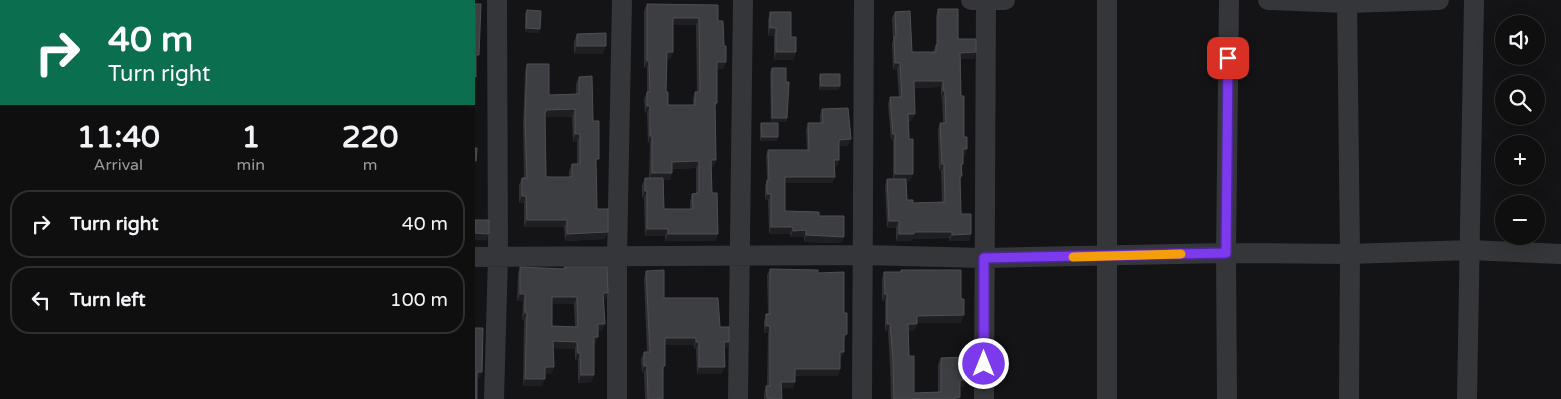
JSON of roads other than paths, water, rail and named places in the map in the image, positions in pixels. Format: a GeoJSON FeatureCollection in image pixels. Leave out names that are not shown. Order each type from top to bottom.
{"type":"FeatureCollection","features":[{"type":"Feature","properties":{"kind":"street"},"geometry":{"type":"LineString","coordinates":[[494,399],[498,257],[497,0]]}},
{"type":"Feature","properties":{"kind":"street"},"geometry":{"type":"LineString","coordinates":[[617,399],[617,257],[622,0]]}},
{"type":"Feature","properties":{"kind":"street"},"geometry":{"type":"LineString","coordinates":[[738,399],[743,0]]}},
{"type":"Feature","properties":{"kind":"street"},"geometry":{"type":"LineString","coordinates":[[862,399],[864,0]]}},
{"type":"Feature","properties":{"kind":"street"},"geometry":{"type":"LineString","coordinates":[[971,0],[1005,0]]}},
{"type":"Feature","properties":{"kind":"street"},"geometry":{"type":"LineString","coordinates":[[984,399],[986,0]]}},
{"type":"Feature","properties":{"kind":"street"},"geometry":{"type":"LineString","coordinates":[[1107,0],[1107,399]]}},
{"type":"Feature","properties":{"kind":"street"},"geometry":{"type":"LineString","coordinates":[[1227,399],[1226,253],[1229,0]]}},
{"type":"Feature","properties":{"kind":"street"},"geometry":{"type":"LineString","coordinates":[[1268,0],[1439,0]]}},
{"type":"Feature","properties":{"kind":"street"},"geometry":{"type":"LineString","coordinates":[[1467,399],[1474,0]]}},
{"type":"Feature","properties":{"kind":"street"},"geometry":{"type":"LineString","coordinates":[[1347,1],[1350,254],[1349,399]]}},
{"type":"Feature","properties":{"kind":"street"},"geometry":{"type":"LineString","coordinates":[[475,257],[864,255],[984,258],[1226,253],[1350,254],[1470,250],[1561,254]]}}]}
